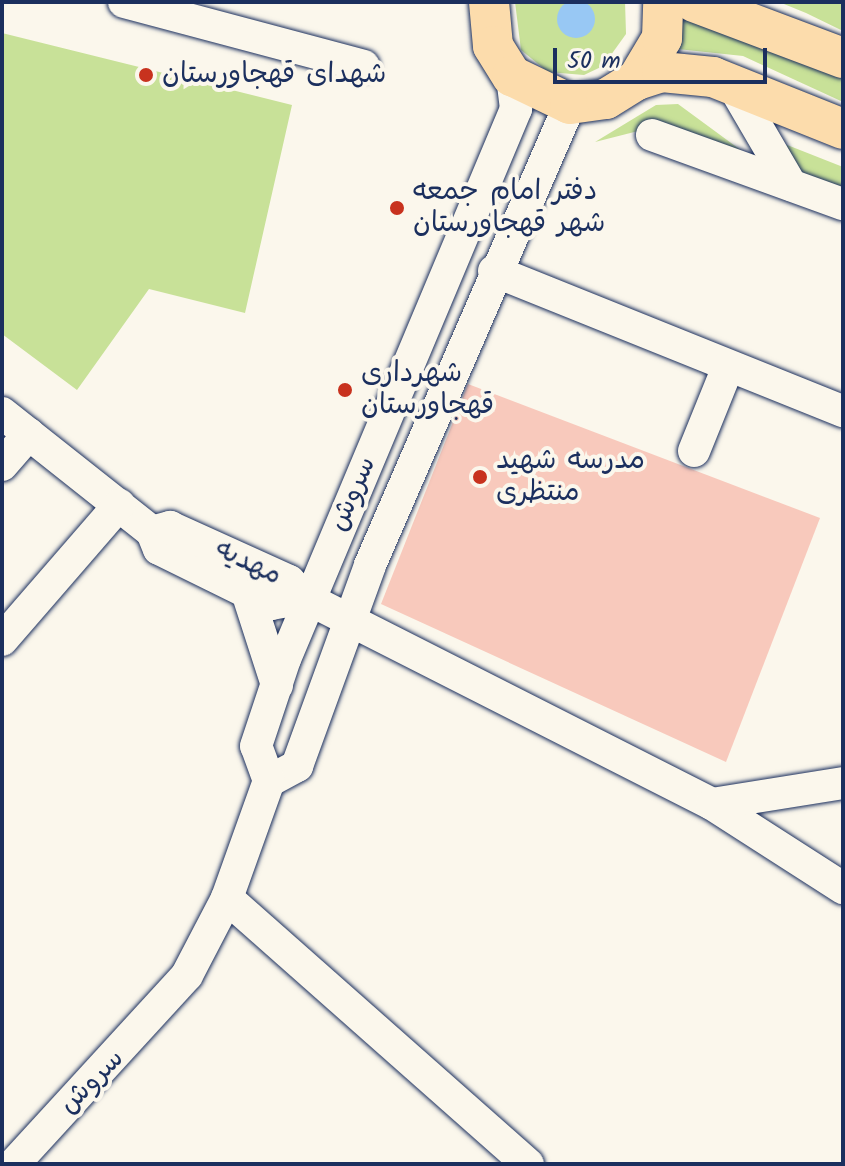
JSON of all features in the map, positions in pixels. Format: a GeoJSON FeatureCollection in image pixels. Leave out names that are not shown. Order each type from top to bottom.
{"type":"FeatureCollection","features":[{"type":"Feature","properties":{"kind":"main road"},"geometry":{"type":"LineString","coordinates":[[489,2],[493,46],[512,76],[570,104],[606,99],[637,80],[662,72],[732,84],[843,129]]}},
{"type":"Feature","properties":{"kind":"main road"},"geometry":{"type":"LineString","coordinates":[[637,80],[662,38],[663,2]]}},
{"type":"Feature","properties":{"kind":"main road"},"geometry":{"type":"LineString","coordinates":[[694,2],[843,58]]}},
{"type":"Feature","properties":{"kind":"street"},"geometry":{"type":"LineString","coordinates":[[124,2],[364,66]]}},
{"type":"Feature","properties":{"kind":"street","name":"سروش"},"geometry":{"type":"LineString","coordinates":[[14,1164],[187,975],[227,898],[269,781],[256,746],[306,598],[516,109],[512,76]]}},
{"type":"Feature","properties":{"kind":"street"},"geometry":{"type":"LineString","coordinates":[[732,84],[791,185]]}},
{"type":"Feature","properties":{"kind":"street","name":"سروش"},"geometry":{"type":"LineString","coordinates":[[269,781],[297,766],[354,622],[370,565],[494,271],[570,104]]}},
{"type":"Feature","properties":{"kind":"street"},"geometry":{"type":"LineString","coordinates":[[652,135],[843,204]]}},
{"type":"Feature","properties":{"kind":"street"},"geometry":{"type":"LineString","coordinates":[[494,271],[843,411]]}},
{"type":"Feature","properties":{"kind":"street"},"geometry":{"type":"LineString","coordinates":[[694,451],[728,367]]}},
{"type":"Feature","properties":{"kind":"street","name":"مهدیه"},"geometry":{"type":"LineString","coordinates":[[2,413],[152,532],[159,549],[271,604],[306,598]]}},
{"type":"Feature","properties":{"kind":"street"},"geometry":{"type":"LineString","coordinates":[[2,465],[29,434]]}},
{"type":"Feature","properties":{"kind":"street"},"geometry":{"type":"LineString","coordinates":[[2,640],[119,505]]}},
{"type":"Feature","properties":{"kind":"street","name":"مهدیه"},"geometry":{"type":"LineString","coordinates":[[152,532],[170,527],[289,581],[306,598]]}},
{"type":"Feature","properties":{"kind":"street"},"geometry":{"type":"LineString","coordinates":[[247,592],[277,685]]}},
{"type":"Feature","properties":{"kind":"street"},"geometry":{"type":"LineString","coordinates":[[306,598],[712,804],[843,888]]}},
{"type":"Feature","properties":{"kind":"street"},"geometry":{"type":"LineString","coordinates":[[712,804],[843,783]]}},
{"type":"Feature","properties":{"kind":"street"},"geometry":{"type":"LineString","coordinates":[[227,898],[528,1164]]}},
{"type":"Feature","properties":{"kind":"green space"},"geometry":{"type":"Polygon","coordinates":[[[515,2],[625,2],[626,34],[603,66],[584,75],[548,72],[521,50],[515,2]]]}},
{"type":"Feature","properties":{"kind":"green space"},"geometry":{"type":"Polygon","coordinates":[[[672,2],[843,74],[843,102],[743,56],[668,48],[672,2]]]}},
{"type":"Feature","properties":{"kind":"green space"},"geometry":{"type":"Polygon","coordinates":[[[779,2],[843,2],[843,31],[806,13],[779,2]]]}},
{"type":"Feature","properties":{"kind":"green space"},"geometry":{"type":"Polygon","coordinates":[[[2,33],[292,105],[245,313],[149,289],[77,390],[2,334],[2,33]]]}},
{"type":"Feature","properties":{"kind":"green space"},"geometry":{"type":"Polygon","coordinates":[[[678,104],[742,151],[650,128],[595,142],[656,105],[678,104]]]}},
{"type":"Feature","properties":{"kind":"green space"},"geometry":{"type":"Polygon","coordinates":[[[772,139],[843,167],[843,196],[809,184],[772,139]]]}},
{"type":"Feature","properties":{"kind":"water"},"geometry":{"type":"Polygon","coordinates":[[[576,0],[589,6],[595,19],[589,32],[576,38],[563,32],[557,19],[563,6],[576,0]]]}},
{"type":"Feature","properties":{"kind":"building","name":"مدرسه شهید منتظری"},"geometry":{"type":"Polygon","coordinates":[[[468,384],[820,518],[726,762],[381,604],[468,384]]]}},
{"type":"Feature","properties":{"kind":"place","name":"شهدای قهجاورستان"},"geometry":{"type":"Point","coordinates":[146,75]}},
{"type":"Feature","properties":{"kind":"place","name":"دفتر امام جمعه شهر قهجاورستان"},"geometry":{"type":"Point","coordinates":[397,208]}},
{"type":"Feature","properties":{"kind":"place","name":"شهرداری قهجاورستان"},"geometry":{"type":"Point","coordinates":[345,390]}},
{"type":"Feature","properties":{"kind":"place","name":"مدرسه شهید منتظری"},"geometry":{"type":"Point","coordinates":[480,477]}}]}
